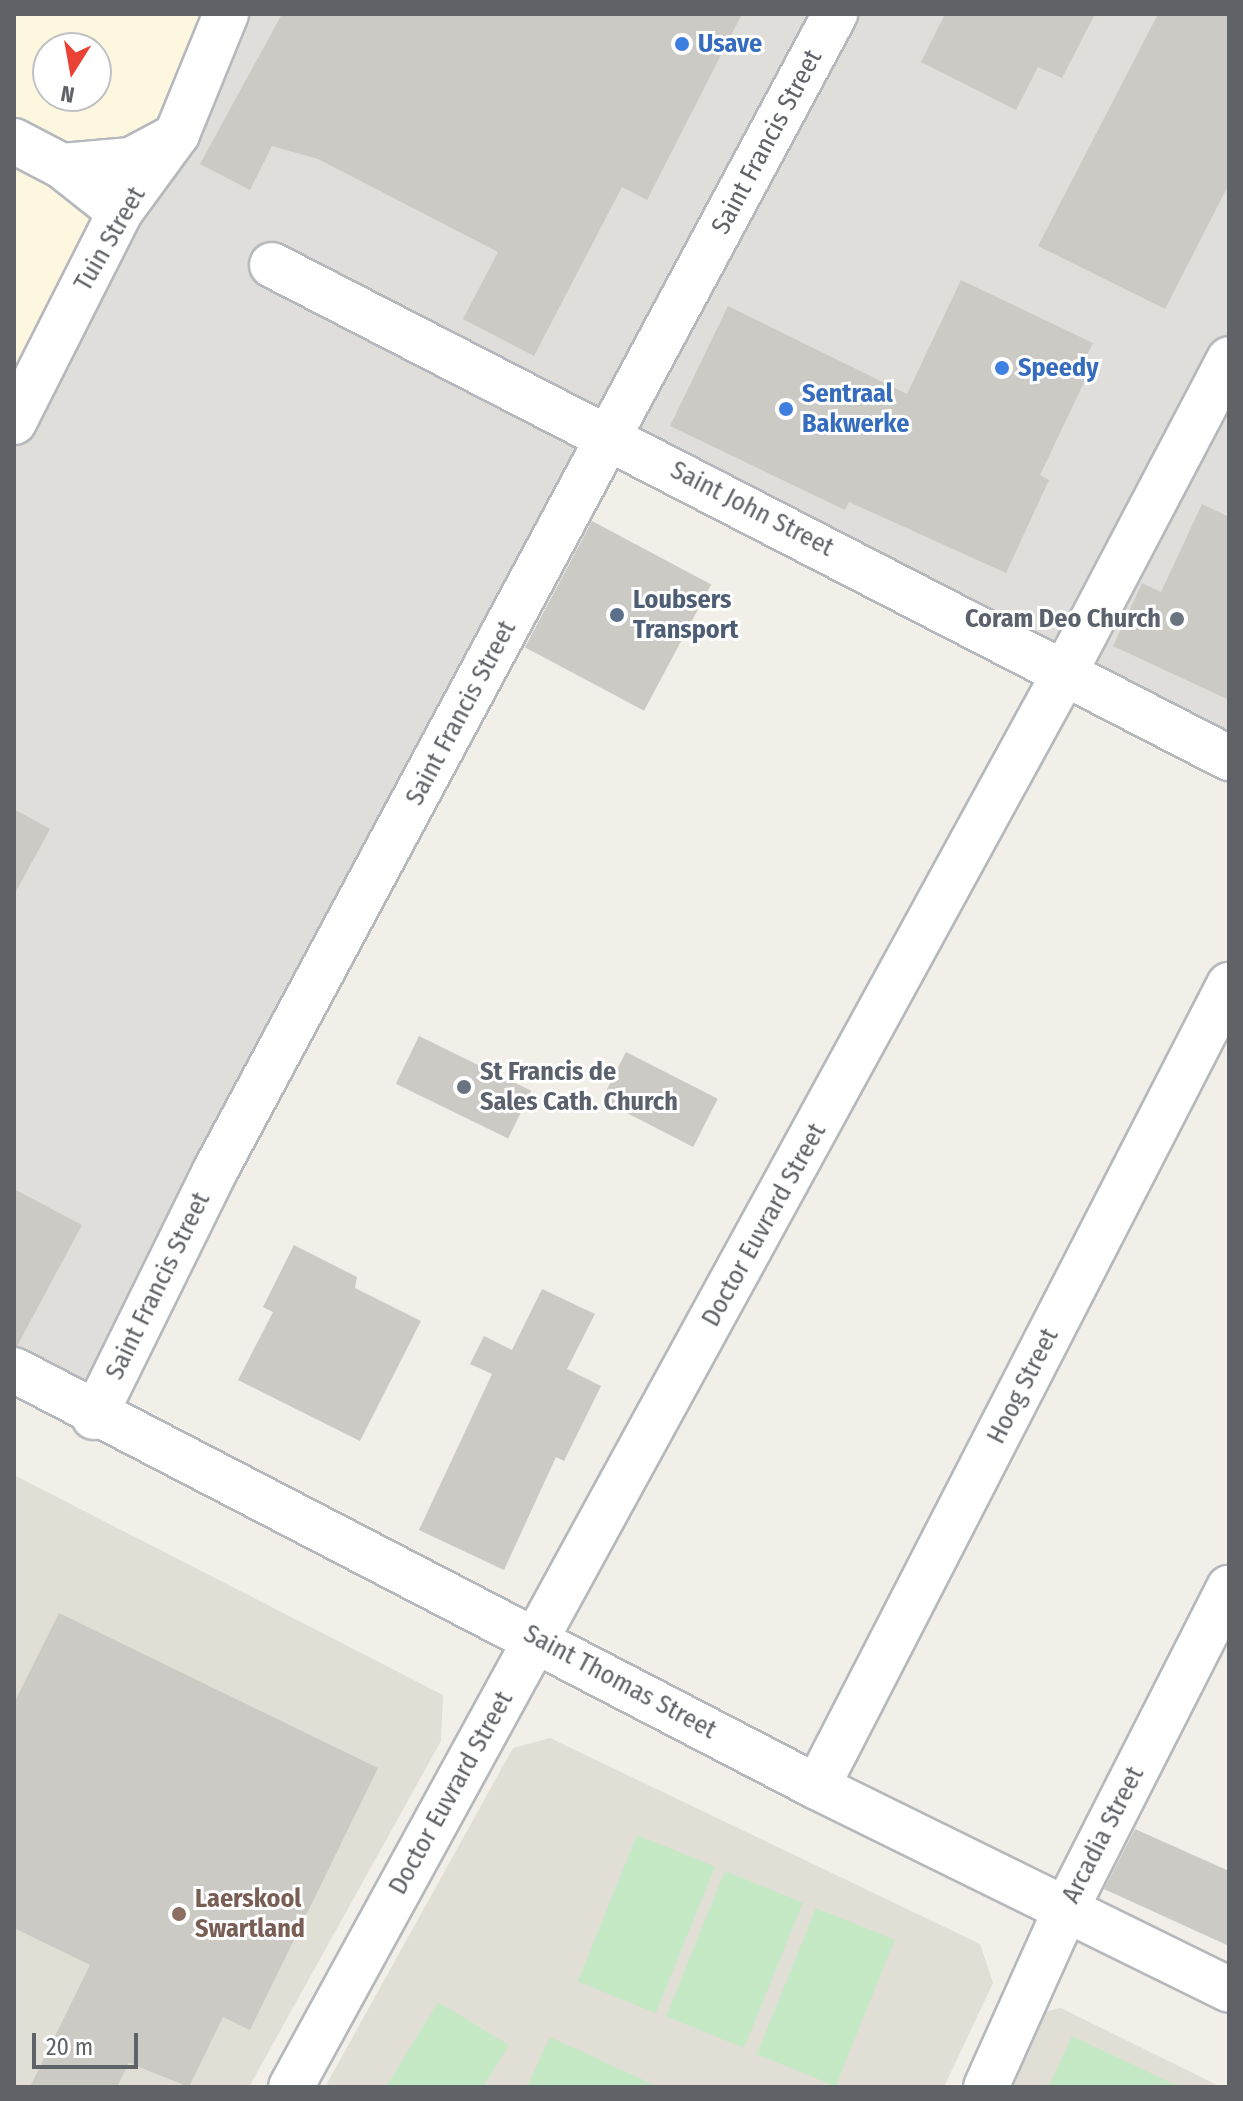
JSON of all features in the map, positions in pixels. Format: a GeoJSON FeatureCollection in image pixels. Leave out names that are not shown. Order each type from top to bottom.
{"type":"FeatureCollection","features":[{"type":"Feature","properties":{"kind":"street","name":"Tuin Street"},"geometry":{"type":"LineString","coordinates":[[14,422],[120,212],[177,134],[226,14]]}},
{"type":"Feature","properties":{"kind":"street","name":"Saint Francis Street"},"geometry":{"type":"LineString","coordinates":[[94,1417],[215,1171],[835,14]]}},
{"type":"Feature","properties":{"kind":"street"},"geometry":{"type":"LineString","coordinates":[[62,166],[131,160],[177,134]]}},
{"type":"Feature","properties":{"kind":"street"},"geometry":{"type":"LineString","coordinates":[[14,141],[62,166],[120,212]]}},
{"type":"Feature","properties":{"kind":"street","name":"Saint John Street"},"geometry":{"type":"LineString","coordinates":[[272,265],[1066,670],[1229,758]]}},
{"type":"Feature","properties":{"kind":"street","name":"Doctor Euvrard Street"},"geometry":{"type":"LineString","coordinates":[[291,2087],[1066,670],[1229,359]]}},
{"type":"Feature","properties":{"kind":"street","name":"Hoog Street"},"geometry":{"type":"LineString","coordinates":[[817,1787],[1229,985]]}},
{"type":"Feature","properties":{"kind":"street","name":"Saint Thomas Street"},"geometry":{"type":"LineString","coordinates":[[14,1370],[94,1417],[538,1638],[817,1787],[1067,1907],[1229,1990]]}},
{"type":"Feature","properties":{"kind":"street","name":"Arcadia Street"},"geometry":{"type":"LineString","coordinates":[[986,2087],[1067,1907],[1229,1588]]}},
{"type":"Feature","properties":{"kind":"shaded area"},"geometry":{"type":"Polygon","coordinates":[[[14,14],[226,14],[14,422],[14,14]]]}},
{"type":"Feature","properties":{"kind":"shaded area"},"geometry":{"type":"Polygon","coordinates":[[[226,14],[1229,14],[1229,758],[609,437],[94,1417],[14,1370],[14,422],[226,14]]]}},
{"type":"Feature","properties":{"kind":"shaded area","name":"Laerskool Swartland"},"geometry":{"type":"Polygon","coordinates":[[[14,1475],[443,1695],[441,1741],[249,2087],[14,2087],[14,1475]]]}},
{"type":"Feature","properties":{"kind":"shaded area"},"geometry":{"type":"Polygon","coordinates":[[[550,1738],[980,1944],[993,1983],[944,2087],[325,2087],[513,1748],[550,1738]]]}},
{"type":"Feature","properties":{"kind":"shaded area"},"geometry":{"type":"Polygon","coordinates":[[[1061,2008],[1221,2087],[1007,2087],[1039,2013],[1061,2008]]]}},
{"type":"Feature","properties":{"kind":"green space"},"geometry":{"type":"Polygon","coordinates":[[[637,1835],[715,1866],[656,2013],[578,1981],[637,1835]]]}},
{"type":"Feature","properties":{"kind":"green space"},"geometry":{"type":"Polygon","coordinates":[[[725,1871],[803,1902],[744,2048],[666,2017],[725,1871]]]}},
{"type":"Feature","properties":{"kind":"green space"},"geometry":{"type":"Polygon","coordinates":[[[816,1908],[895,1940],[836,2086],[757,2054],[816,1908]]]}},
{"type":"Feature","properties":{"kind":"green space"},"geometry":{"type":"Polygon","coordinates":[[[438,2002],[509,2045],[483,2087],[386,2087],[438,2002]]]}},
{"type":"Feature","properties":{"kind":"green space"},"geometry":{"type":"Polygon","coordinates":[[[1072,2036],[1180,2087],[1048,2087],[1072,2036]]]}},
{"type":"Feature","properties":{"kind":"green space"},"geometry":{"type":"Polygon","coordinates":[[[550,2037],[659,2087],[527,2087],[550,2037]]]}},
{"type":"Feature","properties":{"kind":"building"},"geometry":{"type":"Polygon","coordinates":[[[282,14],[742,14],[647,200],[622,187],[534,356],[463,319],[498,252],[318,159],[272,146],[250,190],[200,164],[282,14]]]}},
{"type":"Feature","properties":{"kind":"building"},"geometry":{"type":"Polygon","coordinates":[[[945,14],[1095,14],[1062,78],[1038,67],[1016,110],[921,62],[945,14]]]}},
{"type":"Feature","properties":{"kind":"building"},"geometry":{"type":"Polygon","coordinates":[[[1158,14],[1229,14],[1229,184],[1165,309],[1038,246],[1158,14]]]}},
{"type":"Feature","properties":{"kind":"building"},"geometry":{"type":"Polygon","coordinates":[[[961,280],[1093,343],[1082,366],[1090,370],[1040,475],[1049,480],[1006,573],[849,502],[845,510],[670,426],[728,306],[907,394],[961,280]]]}},
{"type":"Feature","properties":{"kind":"building","name":"Coram Deo Church"},"geometry":{"type":"Polygon","coordinates":[[[1202,504],[1229,517],[1229,700],[1113,646],[1142,583],[1161,592],[1202,504]]]}},
{"type":"Feature","properties":{"kind":"building","name":"Loubsers Transport"},"geometry":{"type":"Polygon","coordinates":[[[592,521],[711,584],[644,711],[525,647],[592,521]]]}},
{"type":"Feature","properties":{"kind":"building"},"geometry":{"type":"Polygon","coordinates":[[[14,809],[50,829],[14,895],[14,809]]]}},
{"type":"Feature","properties":{"kind":"building","name":"St Francis de Sales Cath. Church"},"geometry":{"type":"Polygon","coordinates":[[[419,1036],[531,1091],[508,1138],[396,1084],[419,1036]]]}},
{"type":"Feature","properties":{"kind":"building"},"geometry":{"type":"Polygon","coordinates":[[[626,1052],[718,1099],[693,1147],[601,1100],[626,1052]]]}},
{"type":"Feature","properties":{"kind":"building"},"geometry":{"type":"Polygon","coordinates":[[[14,1189],[82,1225],[17,1346],[14,1345],[14,1189]]]}},
{"type":"Feature","properties":{"kind":"building"},"geometry":{"type":"Polygon","coordinates":[[[294,1245],[357,1277],[355,1288],[421,1321],[360,1441],[238,1380],[273,1312],[263,1307],[294,1245]]]}},
{"type":"Feature","properties":{"kind":"building"},"geometry":{"type":"Polygon","coordinates":[[[542,1289],[595,1314],[567,1369],[601,1386],[564,1461],[556,1457],[504,1570],[419,1530],[492,1374],[470,1364],[484,1336],[512,1350],[542,1289]]]}},
{"type":"Feature","properties":{"kind":"building","name":"Laerskool Swartland"},"geometry":{"type":"Polygon","coordinates":[[[59,1613],[378,1768],[250,2030],[223,2017],[189,2087],[129,2063],[117,2087],[30,2087],[90,1965],[14,1928],[14,1703],[59,1613]]]}},
{"type":"Feature","properties":{"kind":"building"},"geometry":{"type":"Polygon","coordinates":[[[1135,1829],[1229,1871],[1229,1946],[1104,1889],[1135,1829]]]}},
{"type":"Feature","properties":{"kind":"place","name":"Usave"},"geometry":{"type":"Point","coordinates":[682,44]}},
{"type":"Feature","properties":{"kind":"place","name":"Speedy"},"geometry":{"type":"Point","coordinates":[1002,368]}},
{"type":"Feature","properties":{"kind":"place","name":"Sentraal Bakwerke"},"geometry":{"type":"Point","coordinates":[786,409]}},
{"type":"Feature","properties":{"kind":"place","name":"Loubsers Transport"},"geometry":{"type":"Point","coordinates":[617,615]}},
{"type":"Feature","properties":{"kind":"place","name":"Coram Deo Church"},"geometry":{"type":"Point","coordinates":[1177,619]}},
{"type":"Feature","properties":{"kind":"place","name":"St Francis de Sales Cath. Church"},"geometry":{"type":"Point","coordinates":[464,1087]}},
{"type":"Feature","properties":{"kind":"place","name":"Laerskool Swartland"},"geometry":{"type":"Point","coordinates":[179,1914]}}]}
